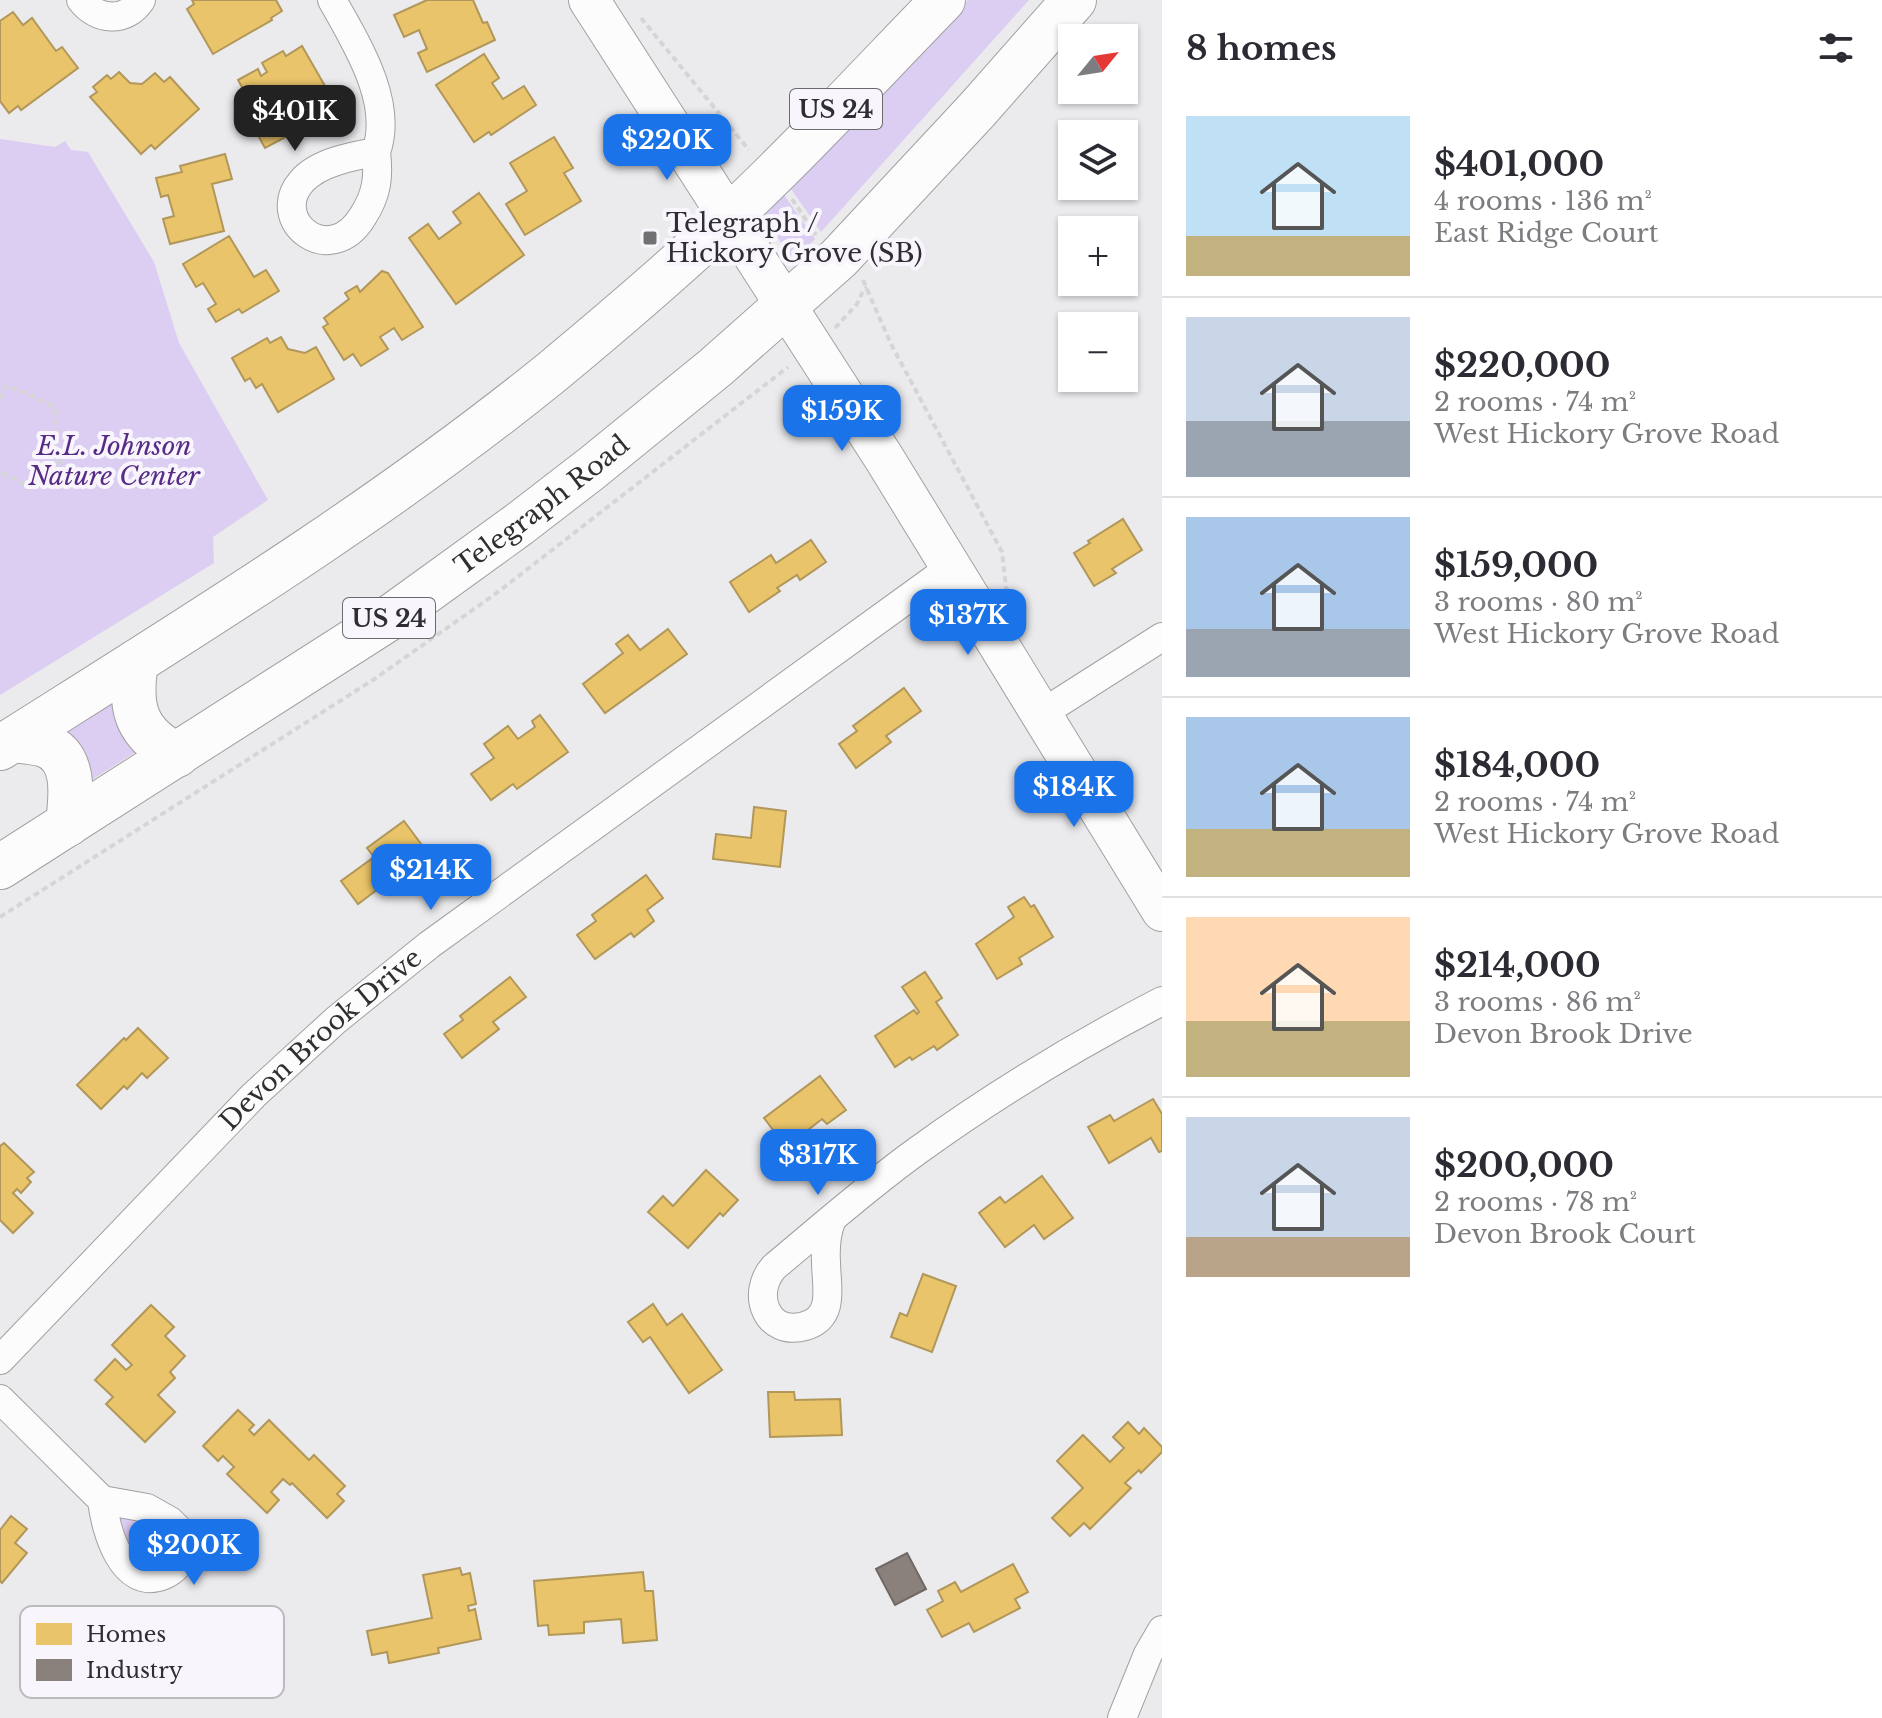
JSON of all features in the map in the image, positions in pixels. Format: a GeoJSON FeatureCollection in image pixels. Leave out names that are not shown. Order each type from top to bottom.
{"type":"FeatureCollection","features":[{"type":"Feature","properties":{"kind":"highway","name":"US 24"},"geometry":{"type":"LineString","coordinates":[[7,744],[295,561],[453,448],[551,372],[728,218],[943,0]]}},
{"type":"Feature","properties":{"kind":"highway","name":"US 24"},"geometry":{"type":"LineString","coordinates":[[786,306],[839,258],[1074,0]]}},
{"type":"Feature","properties":{"kind":"highway","name":"Telegraph Road"},"geometry":{"type":"LineString","coordinates":[[0,867],[388,619],[506,535],[633,435],[786,306]]}},
{"type":"Feature","properties":{"kind":"highway"},"geometry":{"type":"LineString","coordinates":[[136,662],[133,701],[137,718],[147,734],[161,747],[177,755]]}},
{"type":"Feature","properties":{"kind":"highway"},"geometry":{"type":"LineString","coordinates":[[7,744],[46,745],[58,755],[66,767],[72,792],[68,824]]}},
{"type":"Feature","properties":{"kind":"street"},"geometry":{"type":"LineString","coordinates":[[81,0],[97,14],[107,17],[129,13],[141,0]]}},
{"type":"Feature","properties":{"kind":"street"},"geometry":{"type":"LineString","coordinates":[[332,0],[373,84],[382,136],[376,152]]}},
{"type":"Feature","properties":{"kind":"street"},"geometry":{"type":"LineString","coordinates":[[589,0],[951,567],[1162,911]]}},
{"type":"Feature","properties":{"kind":"street","name":"Devon Brook Drive"},"geometry":{"type":"LineString","coordinates":[[0,1360],[254,1095],[336,1020],[429,945],[951,567]]}},
{"type":"Feature","properties":{"kind":"street"},"geometry":{"type":"LineString","coordinates":[[1041,714],[1162,637]]}},
{"type":"Feature","properties":{"kind":"street"},"geometry":{"type":"LineString","coordinates":[[832,1219],[916,1152],[984,1105],[1162,1001]]}},
{"type":"Feature","properties":{"kind":"street"},"geometry":{"type":"LineString","coordinates":[[0,1399],[102,1500]]}},
{"type":"Feature","properties":{"kind":"street"},"geometry":{"type":"LineString","coordinates":[[1115,1715],[1162,1630]]}},
{"type":"Feature","properties":{"kind":"path"},"geometry":{"type":"LineString","coordinates":[[637,14],[726,124]]}},
{"type":"Feature","properties":{"kind":"path"},"geometry":{"type":"LineString","coordinates":[[791,197],[817,236]]}},
{"type":"Feature","properties":{"kind":"path"},"geometry":{"type":"LineString","coordinates":[[861,276],[891,344],[1002,552],[1006,587],[1017,611]]}},
{"type":"Feature","properties":{"kind":"path"},"geometry":{"type":"LineString","coordinates":[[840,324],[867,287]]}},
{"type":"Feature","properties":{"kind":"path"},"geometry":{"type":"LineString","coordinates":[[0,399],[6,386],[56,408],[57,451],[61,465],[31,487],[0,472]]}},
{"type":"Feature","properties":{"kind":"green space"},"geometry":{"type":"Polygon","coordinates":[[[968,0],[1029,0],[821,232],[789,186],[968,0]]]}},
{"type":"Feature","properties":{"kind":"green space","name":"E.L. Johnson Nature Center"},"geometry":{"type":"Polygon","coordinates":[[[0,139],[55,147],[65,141],[71,150],[88,152],[154,262],[179,343],[268,500],[213,537],[214,563],[0,695],[0,139]]]}},
{"type":"Feature","properties":{"kind":"green space"},"geometry":{"type":"Polygon","coordinates":[[[782,192],[815,239],[794,260],[763,215],[782,192]]]}},
{"type":"Feature","properties":{"kind":"green space"},"geometry":{"type":"Polygon","coordinates":[[[112,700],[116,723],[137,751],[90,781],[65,732],[112,700]]]}},
{"type":"Feature","properties":{"kind":"green space"},"geometry":{"type":"Polygon","coordinates":[[[119,1515],[160,1530],[168,1543],[169,1553],[151,1561],[137,1559],[117,1530],[119,1515]]]}},
{"type":"Feature","properties":{"kind":"building: Homes"},"geometry":{"type":"Polygon","coordinates":[[[192,0],[276,0],[282,11],[213,54],[187,9],[194,4],[192,0]]]}},
{"type":"Feature","properties":{"kind":"building: Homes"},"geometry":{"type":"Polygon","coordinates":[[[427,0],[473,0],[495,40],[427,72],[418,53],[427,49],[419,30],[404,37],[394,15],[427,0]]]}},
{"type":"Feature","properties":{"kind":"building: Homes"},"geometry":{"type":"Polygon","coordinates":[[[13,12],[23,25],[32,18],[56,51],[62,47],[78,68],[21,110],[18,106],[9,113],[0,101],[0,21],[13,12]]]}},
{"type":"Feature","properties":{"kind":"building: Homes"},"geometry":{"type":"Polygon","coordinates":[[[302,46],[329,93],[296,112],[292,104],[279,109],[293,133],[265,148],[245,112],[253,107],[238,80],[258,69],[261,76],[267,72],[262,63],[283,51],[286,56],[302,46]]]}},
{"type":"Feature","properties":{"kind":"building: Homes"},"geometry":{"type":"Polygon","coordinates":[[[484,54],[499,78],[492,83],[503,99],[524,86],[536,105],[491,135],[489,132],[474,142],[436,85],[484,54]]]}},
{"type":"Feature","properties":{"kind":"building: Homes"},"geometry":{"type":"Polygon","coordinates":[[[119,72],[130,83],[142,84],[155,73],[164,82],[170,77],[199,109],[155,149],[151,145],[141,154],[90,97],[97,92],[93,87],[107,75],[111,79],[119,72]]]}},
{"type":"Feature","properties":{"kind":"building: Homes"},"geometry":{"type":"Polygon","coordinates":[[[554,137],[573,168],[564,173],[581,201],[525,235],[506,204],[527,191],[510,163],[554,137]]]}},
{"type":"Feature","properties":{"kind":"building: Homes"},"geometry":{"type":"Polygon","coordinates":[[[225,154],[232,179],[212,184],[224,231],[170,244],[163,219],[174,216],[168,195],[161,197],[156,178],[182,172],[180,166],[225,154]]]}},
{"type":"Feature","properties":{"kind":"building: Homes"},"geometry":{"type":"Polygon","coordinates":[[[479,193],[524,255],[456,304],[409,238],[428,224],[439,239],[461,223],[453,212],[479,193]]]}},
{"type":"Feature","properties":{"kind":"building: Homes"},"geometry":{"type":"Polygon","coordinates":[[[229,236],[254,277],[266,270],[279,291],[242,313],[239,309],[216,322],[208,309],[216,304],[203,283],[196,287],[183,264],[229,236]]]}},
{"type":"Feature","properties":{"kind":"building: Homes"},"geometry":{"type":"Polygon","coordinates":[[[382,271],[388,273],[423,327],[402,340],[394,328],[380,337],[388,349],[361,366],[353,354],[344,360],[323,327],[328,324],[324,318],[349,299],[345,293],[357,286],[360,292],[382,271]]]}},
{"type":"Feature","properties":{"kind":"building: Homes"},"geometry":{"type":"Polygon","coordinates":[[[281,337],[288,349],[305,353],[316,347],[334,379],[278,412],[262,384],[256,388],[250,378],[245,381],[232,358],[267,338],[270,343],[281,337]]]}},
{"type":"Feature","properties":{"kind":"building: Homes"},"geometry":{"type":"Polygon","coordinates":[[[1123,519],[1142,550],[1112,569],[1116,573],[1094,586],[1074,553],[1123,519]]]}},
{"type":"Feature","properties":{"kind":"building: Homes"},"geometry":{"type":"Polygon","coordinates":[[[811,540],[826,562],[800,580],[797,575],[749,612],[730,582],[771,555],[776,563],[811,540]]]}},
{"type":"Feature","properties":{"kind":"building: Homes"},"geometry":{"type":"Polygon","coordinates":[[[668,629],[687,654],[605,713],[583,684],[623,653],[616,644],[628,635],[640,650],[668,629]]]}},
{"type":"Feature","properties":{"kind":"building: Homes"},"geometry":{"type":"Polygon","coordinates":[[[904,688],[921,711],[886,736],[891,742],[856,768],[839,744],[857,731],[853,726],[904,688]]]}},
{"type":"Feature","properties":{"kind":"building: Homes"},"geometry":{"type":"Polygon","coordinates":[[[540,715],[568,752],[517,789],[513,784],[491,800],[471,774],[494,758],[484,744],[508,726],[518,739],[535,727],[532,721],[540,715]]]}},
{"type":"Feature","properties":{"kind":"building: Homes"},"geometry":{"type":"Polygon","coordinates":[[[754,807],[786,811],[780,867],[713,859],[716,834],[751,838],[754,807]]]}},
{"type":"Feature","properties":{"kind":"building: Homes"},"geometry":{"type":"Polygon","coordinates":[[[404,821],[427,852],[379,883],[382,886],[358,904],[341,881],[374,857],[367,848],[404,821]]]}},
{"type":"Feature","properties":{"kind":"building: Homes"},"geometry":{"type":"Polygon","coordinates":[[[646,875],[663,898],[647,910],[654,921],[634,937],[631,933],[595,959],[577,935],[596,921],[592,915],[646,875]]]}},
{"type":"Feature","properties":{"kind":"building: Homes"},"geometry":{"type":"Polygon","coordinates":[[[1024,897],[1031,907],[1034,905],[1053,937],[1019,958],[1022,964],[997,979],[976,944],[1014,917],[1008,907],[1024,897]]]}},
{"type":"Feature","properties":{"kind":"building: Homes"},"geometry":{"type":"Polygon","coordinates":[[[925,972],[942,998],[936,1002],[958,1035],[937,1050],[934,1046],[895,1067],[875,1036],[914,1010],[917,1014],[919,1012],[902,987],[925,972]]]}},
{"type":"Feature","properties":{"kind":"building: Homes"},"geometry":{"type":"Polygon","coordinates":[[[510,977],[526,997],[493,1022],[499,1029],[462,1058],[444,1034],[463,1020],[460,1016],[510,977]]]}},
{"type":"Feature","properties":{"kind":"building: Homes"},"geometry":{"type":"Polygon","coordinates":[[[138,1028],[168,1058],[147,1078],[142,1073],[127,1089],[124,1086],[101,1109],[77,1085],[138,1028]]]}},
{"type":"Feature","properties":{"kind":"building: Homes"},"geometry":{"type":"Polygon","coordinates":[[[820,1076],[846,1110],[827,1124],[822,1119],[786,1147],[764,1118],[820,1076]]]}},
{"type":"Feature","properties":{"kind":"building: Homes"},"geometry":{"type":"Polygon","coordinates":[[[1153,1099],[1162,1114],[1162,1151],[1159,1152],[1151,1138],[1109,1163],[1088,1127],[1110,1115],[1114,1121],[1153,1099]]]}},
{"type":"Feature","properties":{"kind":"building: Homes"},"geometry":{"type":"Polygon","coordinates":[[[4,1143],[34,1172],[27,1178],[31,1182],[21,1193],[17,1189],[13,1193],[33,1213],[13,1233],[0,1220],[0,1146],[4,1143]]]}},
{"type":"Feature","properties":{"kind":"building: Homes"},"geometry":{"type":"Polygon","coordinates":[[[706,1170],[738,1200],[723,1216],[720,1213],[688,1248],[648,1212],[663,1196],[673,1206],[706,1170]]]}},
{"type":"Feature","properties":{"kind":"building: Homes"},"geometry":{"type":"Polygon","coordinates":[[[1042,1176],[1073,1218],[1044,1239],[1034,1225],[1005,1247],[979,1213],[1000,1197],[1005,1203],[1042,1176]]]}},
{"type":"Feature","properties":{"kind":"building: Homes"},"geometry":{"type":"Polygon","coordinates":[[[923,1274],[956,1286],[932,1352],[891,1337],[900,1313],[907,1316],[923,1274]]]}},
{"type":"Feature","properties":{"kind":"building: Homes"},"geometry":{"type":"Polygon","coordinates":[[[653,1304],[667,1325],[682,1314],[722,1370],[689,1393],[650,1337],[643,1342],[628,1322],[653,1304]]]}},
{"type":"Feature","properties":{"kind":"building: Homes"},"geometry":{"type":"Polygon","coordinates":[[[151,1305],[174,1327],[165,1336],[185,1356],[170,1372],[175,1378],[158,1395],[175,1412],[145,1442],[106,1404],[113,1397],[95,1380],[115,1359],[126,1370],[132,1365],[112,1345],[151,1305]]]}},
{"type":"Feature","properties":{"kind":"building: Homes"},"geometry":{"type":"Polygon","coordinates":[[[768,1392],[794,1392],[795,1400],[840,1399],[842,1435],[770,1437],[768,1392]]]}},
{"type":"Feature","properties":{"kind":"building: Homes"},"geometry":{"type":"Polygon","coordinates":[[[238,1410],[254,1425],[249,1430],[254,1435],[269,1420],[309,1460],[314,1455],[345,1486],[337,1494],[344,1501],[327,1518],[292,1483],[290,1485],[283,1479],[271,1492],[279,1500],[267,1513],[227,1474],[234,1467],[223,1456],[218,1461],[203,1446],[238,1410]]]}},
{"type":"Feature","properties":{"kind":"building: Homes"},"geometry":{"type":"Polygon","coordinates":[[[1128,1422],[1139,1434],[1144,1428],[1162,1447],[1162,1452],[1141,1473],[1139,1470],[1125,1483],[1131,1488],[1090,1529],[1084,1523],[1070,1536],[1052,1518],[1083,1488],[1057,1461],[1083,1435],[1110,1462],[1124,1448],[1113,1437],[1128,1422]]]}},
{"type":"Feature","properties":{"kind":"building: Homes"},"geometry":{"type":"Polygon","coordinates":[[[11,1516],[27,1529],[15,1543],[27,1553],[2,1583],[0,1530],[11,1516]]]}},
{"type":"Feature","properties":{"kind":"building: Homes"},"geometry":{"type":"Polygon","coordinates":[[[1013,1564],[1028,1592],[1015,1599],[1020,1608],[974,1632],[969,1623],[942,1637],[927,1610],[943,1601],[938,1591],[955,1582],[961,1592],[1013,1564]]]}},
{"type":"Feature","properties":{"kind":"building: Homes"},"geometry":{"type":"Polygon","coordinates":[[[460,1568],[462,1575],[470,1573],[476,1604],[468,1606],[469,1611],[475,1609],[481,1639],[438,1648],[439,1653],[389,1663],[387,1652],[372,1655],[367,1631],[432,1618],[423,1575],[460,1568]]]}},
{"type":"Feature","properties":{"kind":"building: Homes"},"geometry":{"type":"Polygon","coordinates":[[[643,1572],[645,1591],[653,1591],[657,1640],[623,1643],[621,1619],[584,1622],[584,1633],[549,1635],[548,1625],[538,1626],[534,1581],[643,1572]]]}},
{"type":"Feature","properties":{"kind":"building: Industry"},"geometry":{"type":"Polygon","coordinates":[[[907,1553],[926,1589],[895,1605],[876,1569],[907,1553]]]}},
{"type":"Feature","properties":{"kind":"place","name":"Telegraph / Hickory Grove (SB)"},"geometry":{"type":"Point","coordinates":[650,238]}}]}
